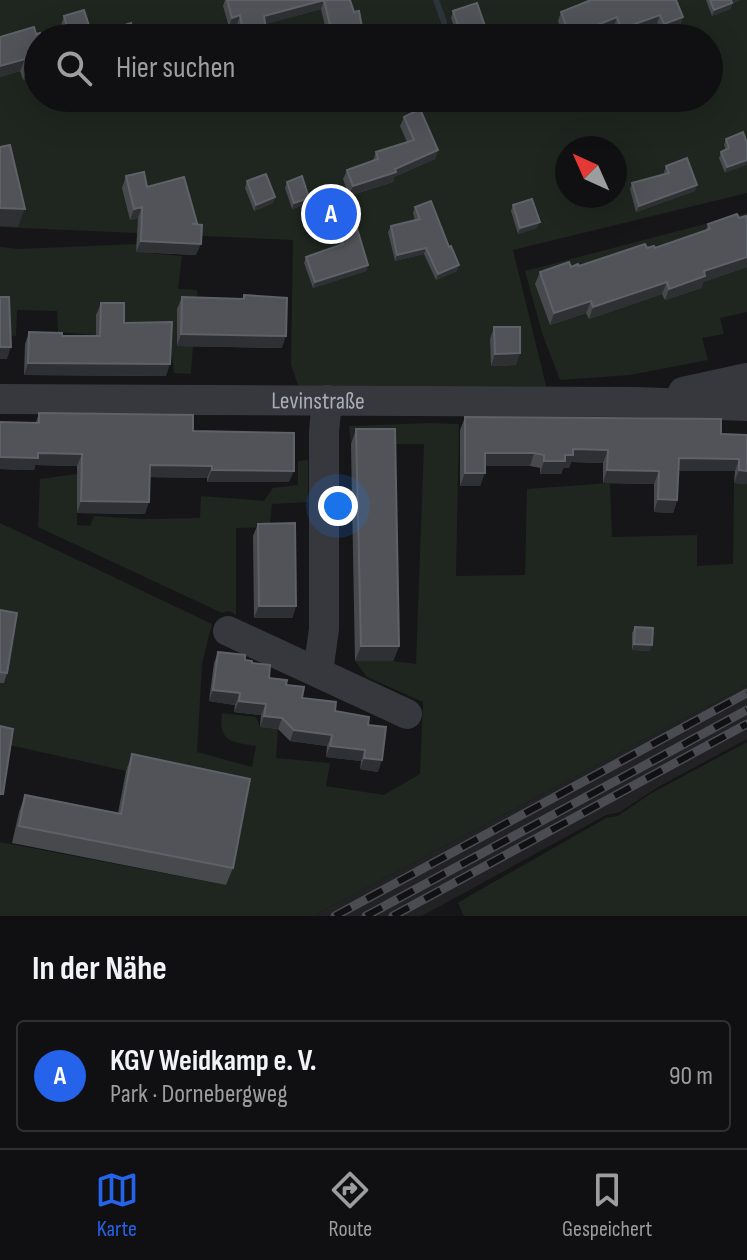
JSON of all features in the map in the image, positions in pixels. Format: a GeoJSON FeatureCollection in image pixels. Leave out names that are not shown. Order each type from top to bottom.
{"type":"FeatureCollection","features":[{"type":"Feature","properties":{"kind":"street","name":"Levinstraße"},"geometry":{"type":"LineString","coordinates":[[636,402],[747,378]]}},
{"type":"Feature","properties":{"kind":"street","name":"Levinstraße"},"geometry":{"type":"LineString","coordinates":[[0,399],[636,402],[747,406]]}},
{"type":"Feature","properties":{"kind":"street"},"geometry":{"type":"LineString","coordinates":[[318,672],[324,629],[324,432],[327,400]]}},
{"type":"Feature","properties":{"kind":"street"},"geometry":{"type":"LineString","coordinates":[[228,631],[407,714]]}},
{"type":"Feature","properties":{"kind":"shaded area"},"geometry":{"type":"Polygon","coordinates":[[[0,0],[747,0],[747,193],[513,250],[550,402],[302,397],[291,365],[293,240],[0,227],[0,0]]]}},
{"type":"Feature","properties":{"kind":"shaded area"},"geometry":{"type":"Polygon","coordinates":[[[747,213],[747,312],[720,318],[724,334],[702,338],[708,360],[630,375],[560,380],[542,333],[525,271],[747,213]]]}},
{"type":"Feature","properties":{"kind":"shaded area"},"geometry":{"type":"Polygon","coordinates":[[[137,244],[137,252],[182,256],[178,289],[197,290],[199,310],[177,345],[193,346],[191,374],[174,373],[170,340],[144,334],[96,315],[96,335],[58,332],[57,311],[17,310],[16,336],[7,335],[0,309],[0,247],[137,244]]]}},
{"type":"Feature","properties":{"kind":"shaded area"},"geometry":{"type":"Polygon","coordinates":[[[459,424],[456,576],[525,575],[527,489],[610,483],[612,537],[697,535],[697,566],[733,564],[734,483],[747,483],[747,685],[313,916],[0,916],[0,842],[226,885],[244,797],[0,743],[0,636],[14,637],[13,623],[0,620],[0,523],[212,624],[202,664],[197,752],[252,767],[256,746],[228,739],[221,723],[222,713],[256,717],[260,727],[278,729],[276,758],[330,763],[326,786],[384,795],[420,774],[423,702],[367,677],[355,661],[416,664],[424,444],[351,444],[349,426],[459,424]]]}},
{"type":"Feature","properties":{"kind":"shaded area"},"geometry":{"type":"Polygon","coordinates":[[[308,460],[308,502],[272,504],[270,527],[236,528],[236,615],[229,611],[222,613],[38,527],[40,479],[77,474],[77,525],[90,526],[94,516],[200,518],[201,496],[264,501],[273,488],[298,485],[298,461],[308,460]]]}},
{"type":"Feature","properties":{"kind":"shaded area"},"geometry":{"type":"Polygon","coordinates":[[[747,685],[747,739],[658,787],[620,812],[606,815],[422,916],[313,916],[747,685]]]}},
{"type":"Feature","properties":{"kind":"shaded area"},"geometry":{"type":"Polygon","coordinates":[[[747,742],[747,916],[464,916],[458,903],[471,895],[747,742]]]}},
{"type":"Feature","properties":{"kind":"building"},"geometry":{"type":"Polygon","coordinates":[[[227,0],[324,0],[264,16],[265,24],[242,24],[240,15],[232,18],[227,0]]]}},
{"type":"Feature","properties":{"kind":"building"},"geometry":{"type":"Polygon","coordinates":[[[324,0],[350,0],[354,12],[359,11],[362,24],[330,24],[324,0]]]}},
{"type":"Feature","properties":{"kind":"building"},"geometry":{"type":"Polygon","coordinates":[[[591,0],[676,0],[683,17],[664,24],[660,15],[635,24],[619,24],[617,17],[600,24],[566,24],[561,12],[591,0]]]}},
{"type":"Feature","properties":{"kind":"building"},"geometry":{"type":"Polygon","coordinates":[[[710,0],[731,0],[732,3],[714,10],[710,0]]]}},
{"type":"Feature","properties":{"kind":"building"},"geometry":{"type":"Polygon","coordinates":[[[477,3],[484,24],[458,24],[453,11],[477,3]]]}},
{"type":"Feature","properties":{"kind":"building"},"geometry":{"type":"Polygon","coordinates":[[[84,10],[88,24],[66,24],[64,16],[84,10]]]}},
{"type":"Feature","properties":{"kind":"building"},"geometry":{"type":"Polygon","coordinates":[[[24,30],[24,59],[0,66],[0,37],[24,30]]]}},
{"type":"Feature","properties":{"kind":"building"},"geometry":{"type":"Polygon","coordinates":[[[421,112],[438,150],[395,169],[396,172],[353,186],[347,170],[378,159],[376,152],[414,140],[404,117],[421,112]]]}},
{"type":"Feature","properties":{"kind":"building"},"geometry":{"type":"Polygon","coordinates":[[[743,132],[747,143],[747,160],[727,167],[721,152],[729,148],[726,139],[743,132]]]}},
{"type":"Feature","properties":{"kind":"building"},"geometry":{"type":"Polygon","coordinates":[[[10,145],[25,209],[0,208],[0,147],[10,145]]]}},
{"type":"Feature","properties":{"kind":"building"},"geometry":{"type":"Polygon","coordinates":[[[687,158],[697,185],[639,206],[632,183],[669,173],[666,166],[687,158]]]}},
{"type":"Feature","properties":{"kind":"building"},"geometry":{"type":"Polygon","coordinates":[[[144,172],[147,187],[184,177],[197,223],[192,224],[202,225],[201,244],[141,241],[142,207],[134,209],[126,176],[144,172]]]}},
{"type":"Feature","properties":{"kind":"building"},"geometry":{"type":"Polygon","coordinates":[[[266,174],[275,197],[256,205],[247,181],[266,174]]]}},
{"type":"Feature","properties":{"kind":"building"},"geometry":{"type":"Polygon","coordinates":[[[302,176],[309,198],[294,203],[287,182],[302,176]]]}},
{"type":"Feature","properties":{"kind":"building"},"geometry":{"type":"Polygon","coordinates":[[[532,199],[540,222],[520,228],[513,205],[532,199]]]}},
{"type":"Feature","properties":{"kind":"building"},"geometry":{"type":"Polygon","coordinates":[[[431,201],[459,265],[438,274],[426,248],[397,255],[391,226],[420,219],[415,207],[431,201]]]}},
{"type":"Feature","properties":{"kind":"building"},"geometry":{"type":"Polygon","coordinates":[[[737,214],[739,218],[747,218],[747,257],[704,271],[705,276],[669,289],[667,282],[593,307],[591,301],[554,313],[540,272],[569,262],[571,267],[579,266],[645,244],[647,248],[655,248],[710,229],[708,224],[737,214]]]}},
{"type":"Feature","properties":{"kind":"building"},"geometry":{"type":"Polygon","coordinates":[[[356,225],[368,265],[315,282],[306,257],[343,244],[339,230],[356,225]]]}},
{"type":"Feature","properties":{"kind":"building"},"geometry":{"type":"Polygon","coordinates":[[[244,295],[287,298],[286,336],[181,334],[182,297],[244,299],[244,295]]]}},
{"type":"Feature","properties":{"kind":"building"},"geometry":{"type":"Polygon","coordinates":[[[0,297],[9,297],[11,347],[0,347],[0,297]]]}},
{"type":"Feature","properties":{"kind":"building"},"geometry":{"type":"Polygon","coordinates":[[[101,303],[124,303],[124,323],[172,322],[170,364],[28,363],[29,332],[100,336],[101,303]]]}},
{"type":"Feature","properties":{"kind":"building"},"geometry":{"type":"Polygon","coordinates":[[[494,327],[520,327],[520,353],[495,354],[494,327]]]}},
{"type":"Feature","properties":{"kind":"building"},"geometry":{"type":"Polygon","coordinates":[[[39,413],[193,415],[193,431],[294,433],[294,471],[212,470],[212,466],[150,465],[149,502],[81,501],[82,454],[38,453],[38,458],[0,457],[0,422],[39,423],[39,413]]]}},
{"type":"Feature","properties":{"kind":"building"},"geometry":{"type":"Polygon","coordinates":[[[465,417],[721,419],[721,434],[747,435],[747,471],[739,470],[739,459],[679,458],[677,500],[658,499],[659,471],[607,470],[608,450],[573,449],[573,455],[565,455],[565,461],[544,461],[544,455],[534,453],[485,453],[485,473],[465,473],[465,417]]]}},
{"type":"Feature","properties":{"kind":"building"},"geometry":{"type":"Polygon","coordinates":[[[356,429],[395,429],[399,646],[361,646],[356,429]]]}},
{"type":"Feature","properties":{"kind":"building"},"geometry":{"type":"Polygon","coordinates":[[[295,523],[296,606],[259,606],[258,524],[295,523]]]}},
{"type":"Feature","properties":{"kind":"building"},"geometry":{"type":"Polygon","coordinates":[[[0,610],[17,613],[7,673],[0,672],[0,610]]]}},
{"type":"Feature","properties":{"kind":"building"},"geometry":{"type":"Polygon","coordinates":[[[635,627],[653,628],[652,645],[634,644],[635,627]]]}},
{"type":"Feature","properties":{"kind":"building"},"geometry":{"type":"Polygon","coordinates":[[[218,652],[245,655],[245,660],[252,663],[270,665],[269,678],[287,680],[286,685],[304,687],[302,698],[336,702],[335,711],[369,717],[368,725],[386,727],[382,760],[364,758],[365,750],[330,746],[332,735],[294,730],[282,718],[264,716],[266,704],[239,701],[240,693],[213,690],[218,652]]]}},
{"type":"Feature","properties":{"kind":"building"},"geometry":{"type":"Polygon","coordinates":[[[0,726],[13,729],[3,794],[0,794],[0,726]]]}},
{"type":"Feature","properties":{"kind":"building"},"geometry":{"type":"Polygon","coordinates":[[[132,754],[250,779],[233,868],[19,826],[25,795],[121,814],[132,754]]]}},
{"type":"Feature","properties":{"kind":"waterway"},"geometry":{"type":"LineString","coordinates":[[436,0],[444,22]]}},
{"type":"Feature","properties":{"kind":"railway"},"geometry":{"type":"LineString","coordinates":[[335,916],[747,693]]}},
{"type":"Feature","properties":{"kind":"railway"},"geometry":{"type":"LineString","coordinates":[[366,916],[747,710]]}},
{"type":"Feature","properties":{"kind":"railway"},"geometry":{"type":"LineString","coordinates":[[393,916],[747,724]]}},
{"type":"Feature","properties":{"kind":"place","name":"KGV Weidkamp e. V."},"geometry":{"type":"Point","coordinates":[331,214]}}]}
